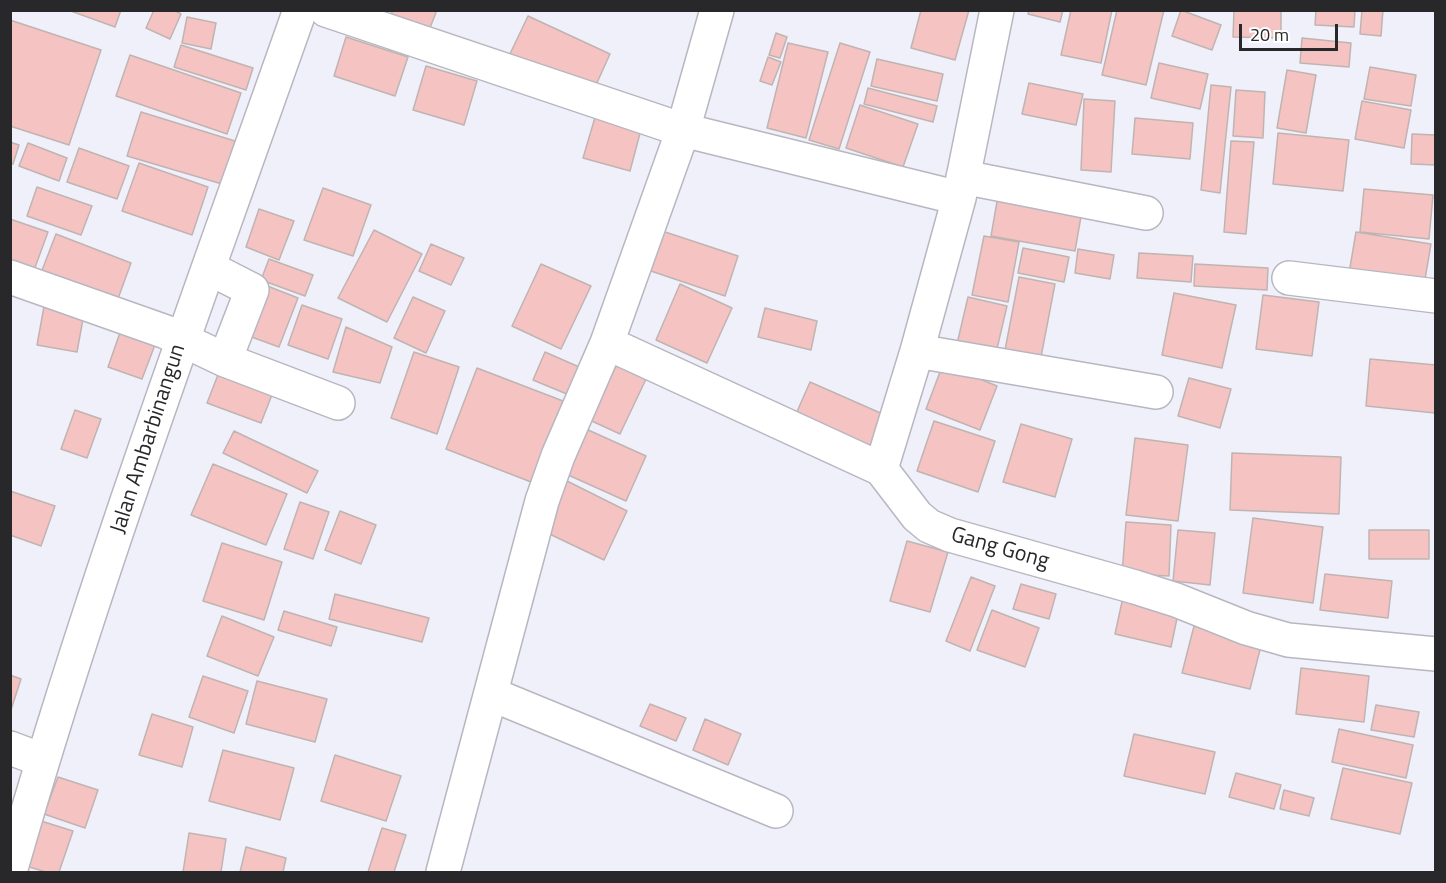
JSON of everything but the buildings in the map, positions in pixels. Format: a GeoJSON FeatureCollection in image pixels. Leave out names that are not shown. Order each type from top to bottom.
{"type":"FeatureCollection","features":[{"type":"Feature","properties":{"kind":"street","name":"Jalan Ambarbinangun"},"geometry":{"type":"LineString","coordinates":[[10,872],[42,760],[182,339],[300,10]]}},
{"type":"Feature","properties":{"kind":"street"},"geometry":{"type":"LineString","coordinates":[[326,10],[683,130],[961,188],[1146,213]]}},
{"type":"Feature","properties":{"kind":"street"},"geometry":{"type":"LineString","coordinates":[[443,873],[542,501],[558,456],[607,343],[683,130],[717,10]]}},
{"type":"Feature","properties":{"kind":"street"},"geometry":{"type":"LineString","coordinates":[[881,469],[917,351],[961,188],[997,10]]}},
{"type":"Feature","properties":{"kind":"street"},"geometry":{"type":"LineString","coordinates":[[209,268],[252,290],[225,360]]}},
{"type":"Feature","properties":{"kind":"street"},"geometry":{"type":"LineString","coordinates":[[10,277],[182,339],[225,360],[338,403]]}},
{"type":"Feature","properties":{"kind":"street"},"geometry":{"type":"LineString","coordinates":[[1289,278],[1436,296]]}},
{"type":"Feature","properties":{"kind":"street","name":"Gang Gong"},"geometry":{"type":"LineString","coordinates":[[607,343],[881,469],[917,516],[929,526],[950,535],[1145,590],[1246,628],[1288,640],[1436,654]]}},
{"type":"Feature","properties":{"kind":"street"},"geometry":{"type":"LineString","coordinates":[[917,351],[1156,392]]}},
{"type":"Feature","properties":{"kind":"street"},"geometry":{"type":"LineString","coordinates":[[491,694],[776,811]]}},
{"type":"Feature","properties":{"kind":"street"},"geometry":{"type":"LineString","coordinates":[[10,748],[42,760]]}}]}
